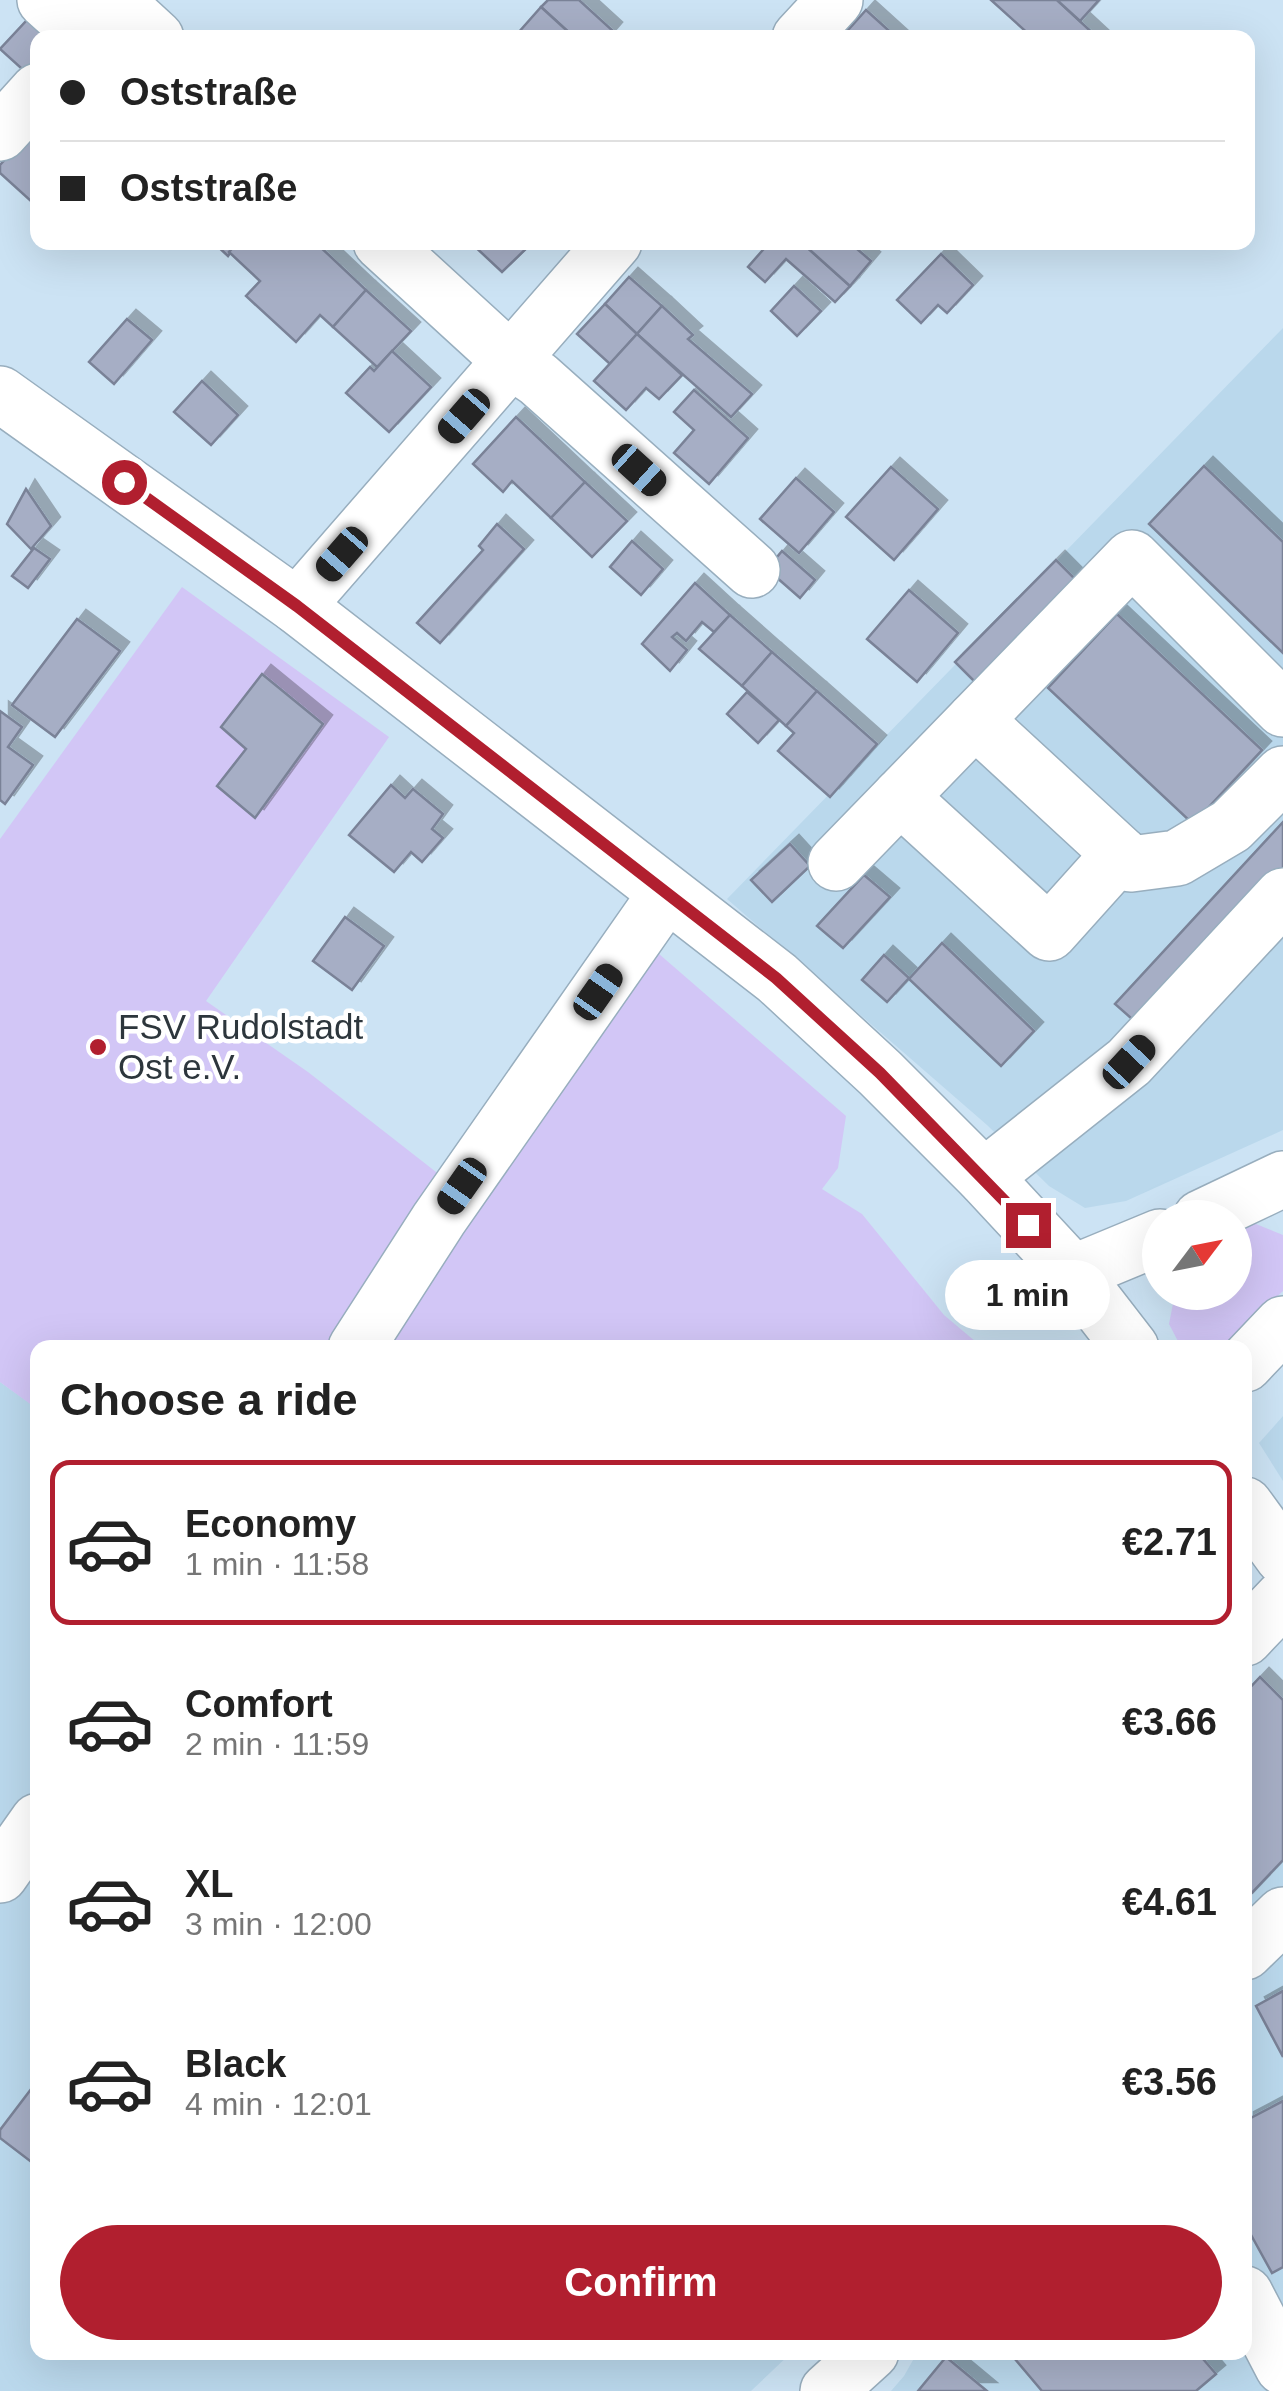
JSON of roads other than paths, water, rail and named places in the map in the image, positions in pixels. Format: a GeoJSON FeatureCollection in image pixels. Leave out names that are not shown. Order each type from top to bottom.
{"type":"FeatureCollection","features":[{"type":"Feature","properties":{"kind":"street"},"geometry":{"type":"LineString","coordinates":[[45,0],[114,23]]}},
{"type":"Feature","properties":{"kind":"street"},"geometry":{"type":"LineString","coordinates":[[807,30],[835,0]]}},
{"type":"Feature","properties":{"kind":"street"},"geometry":{"type":"LineString","coordinates":[[0,132],[30,100]]}},
{"type":"Feature","properties":{"kind":"street"},"geometry":{"type":"LineString","coordinates":[[390,250],[752,570]]}},
{"type":"Feature","properties":{"kind":"street"},"geometry":{"type":"LineString","coordinates":[[297,606],[607,250]]}},
{"type":"Feature","properties":{"kind":"street"},"geometry":{"type":"LineString","coordinates":[[0,394],[297,606],[776,978],[880,1073],[984,1177],[1073,1273],[1125,1340]]}},
{"type":"Feature","properties":{"kind":"street"},"geometry":{"type":"LineString","coordinates":[[836,863],[1132,558],[1283,709]]}},
{"type":"Feature","properties":{"kind":"street"},"geometry":{"type":"LineString","coordinates":[[975,720],[1130,864],[1177,858],[1231,826],[1283,774]]}},
{"type":"Feature","properties":{"kind":"street"},"geometry":{"type":"LineString","coordinates":[[900,797],[1049,933],[1120,854]]}},
{"type":"Feature","properties":{"kind":"street"},"geometry":{"type":"LineString","coordinates":[[361,1340],[439,1219],[666,894]]}},
{"type":"Feature","properties":{"kind":"street"},"geometry":{"type":"LineString","coordinates":[[984,1177],[1129,1062],[1283,896]]}},
{"type":"Feature","properties":{"kind":"street"},"geometry":{"type":"LineString","coordinates":[[1239,1200],[1283,1180]]}},
{"type":"Feature","properties":{"kind":"street"},"geometry":{"type":"LineString","coordinates":[[1073,1273],[1142,1244]]}},
{"type":"Feature","properties":{"kind":"street"},"geometry":{"type":"LineString","coordinates":[[1252,1357],[1283,1324]]}},
{"type":"Feature","properties":{"kind":"street"},"geometry":{"type":"LineString","coordinates":[[1252,1515],[1283,1557]]}},
{"type":"Feature","properties":{"kind":"street"},"geometry":{"type":"LineString","coordinates":[[1252,1631],[1283,1598]]}},
{"type":"Feature","properties":{"kind":"street"},"geometry":{"type":"LineString","coordinates":[[0,1875],[30,1832]]}},
{"type":"Feature","properties":{"kind":"street"},"geometry":{"type":"LineString","coordinates":[[1252,1945],[1283,1915]]}},
{"type":"Feature","properties":{"kind":"street"},"geometry":{"type":"LineString","coordinates":[[1252,2307],[1283,2367]]}},
{"type":"Feature","properties":{"kind":"street"},"geometry":{"type":"LineString","coordinates":[[828,2391],[862,2360]]}},
{"type":"Feature","properties":{"kind":"place","name":"FSV Rudolstadt Ost e.V."},"geometry":{"type":"Point","coordinates":[98,1047]}}]}
